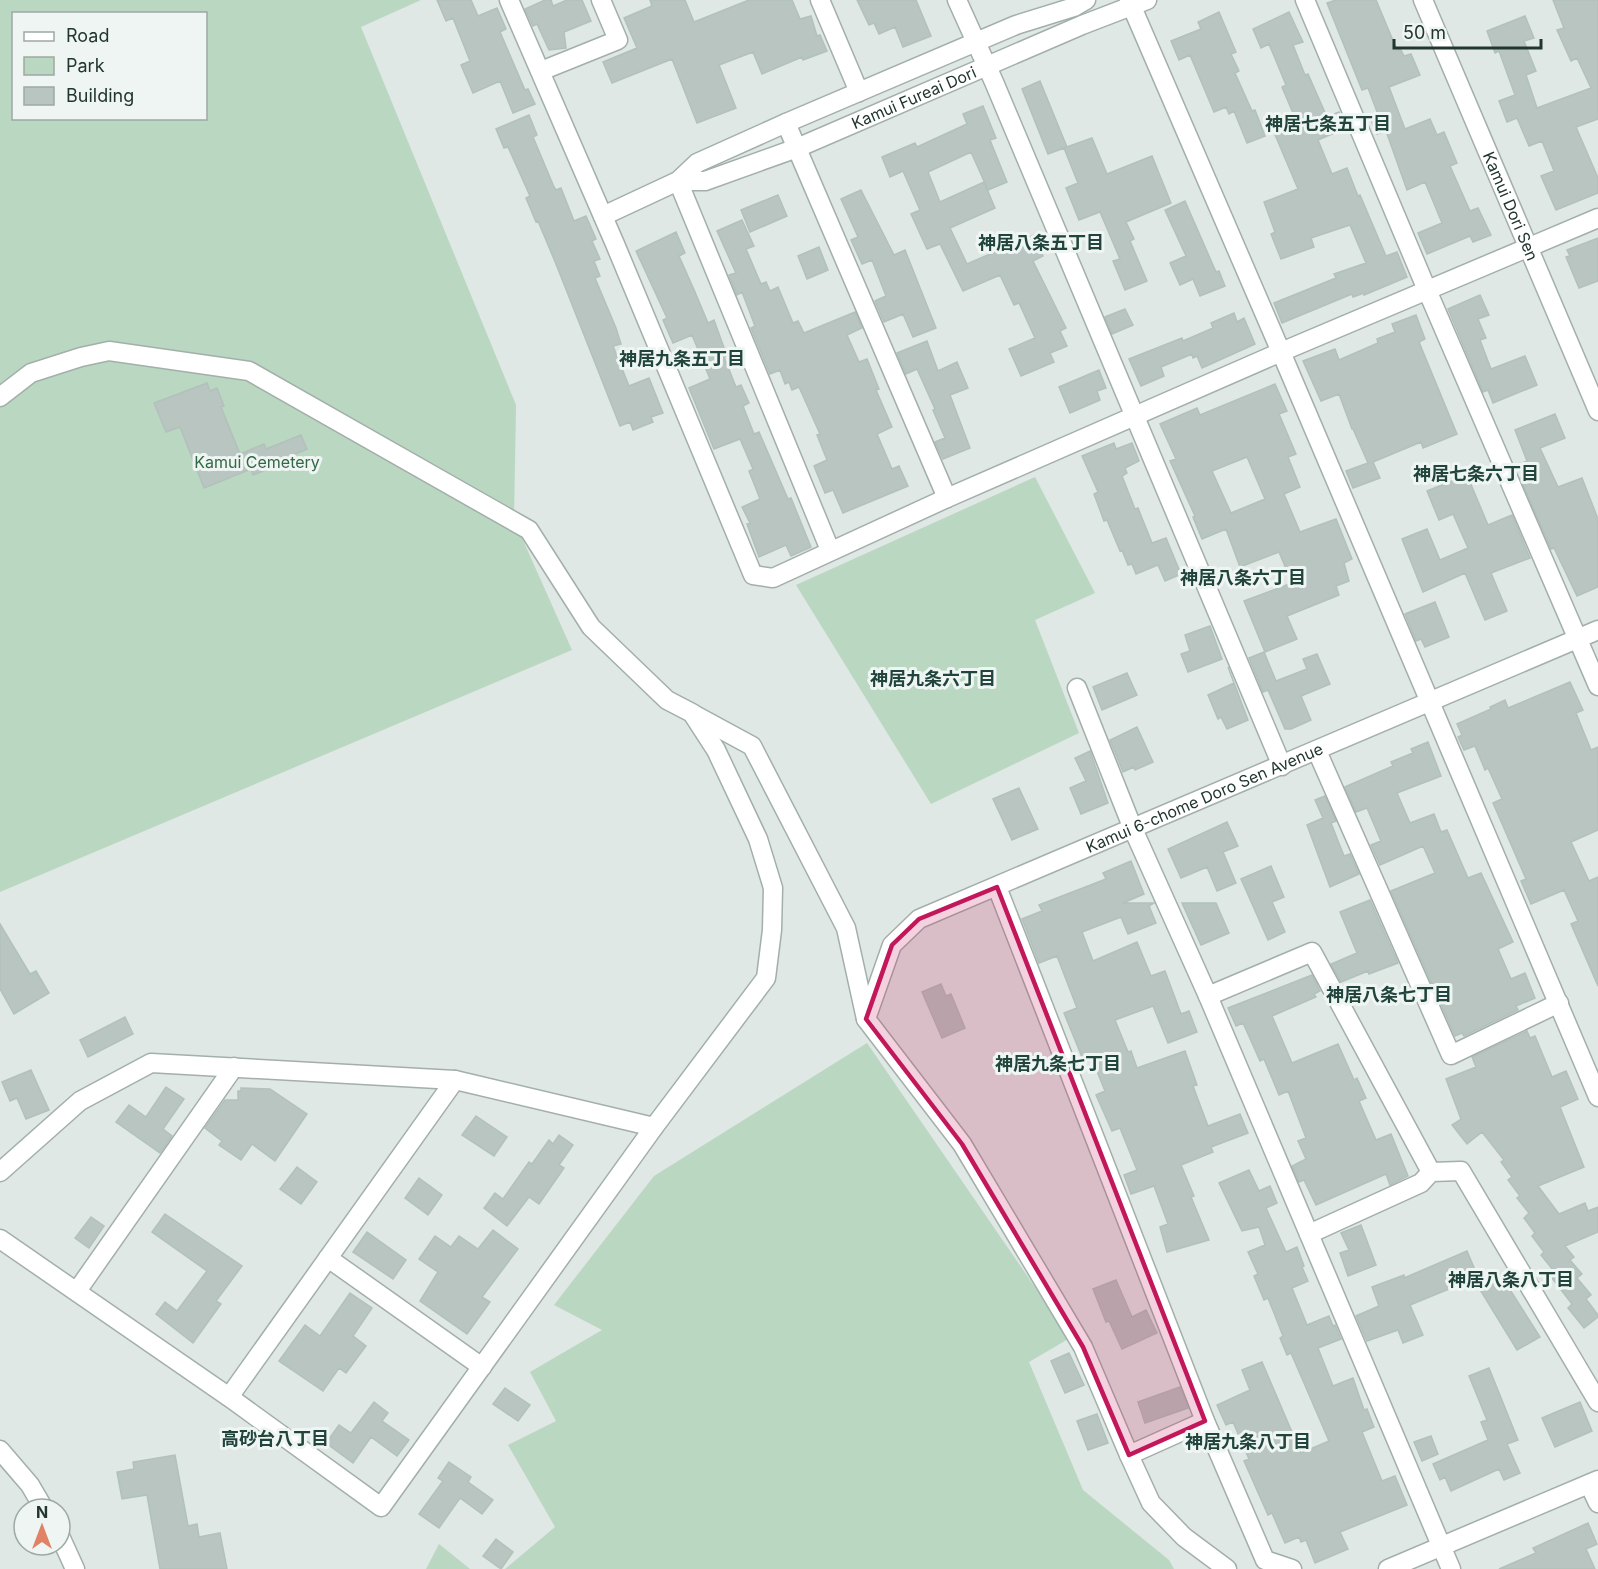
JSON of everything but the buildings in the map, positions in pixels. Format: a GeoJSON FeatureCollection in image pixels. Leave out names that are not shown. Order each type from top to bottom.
{"type":"FeatureCollection","features":[{"type":"Feature","properties":{"kind":"street"},"geometry":{"type":"LineString","coordinates":[[509,0],[603,216],[753,576],[773,578],[830,550],[1281,352],[1598,218]]}},
{"type":"Feature","properties":{"kind":"street"},"geometry":{"type":"LineString","coordinates":[[541,71],[618,40],[601,0]]}},
{"type":"Feature","properties":{"kind":"street"},"geometry":{"type":"LineString","coordinates":[[820,0],[860,92]]}},
{"type":"Feature","properties":{"kind":"street"},"geometry":{"type":"LineString","coordinates":[[957,0],[1282,766]]}},
{"type":"Feature","properties":{"kind":"street","name":"Kamui Fureai Dori"},"geometry":{"type":"LineString","coordinates":[[603,216],[678,181],[697,164],[786,123],[1016,25],[1074,7],[1086,0]]}},
{"type":"Feature","properties":{"kind":"street"},"geometry":{"type":"LineString","coordinates":[[1305,0],[1598,686]]}},
{"type":"Feature","properties":{"kind":"street","name":"Kamui Dori Sen"},"geometry":{"type":"LineString","coordinates":[[1423,0],[1598,411]]}},
{"type":"Feature","properties":{"kind":"street"},"geometry":{"type":"LineString","coordinates":[[1136,2],[1281,352],[1598,1096]]}},
{"type":"Feature","properties":{"kind":"street","name":"Kamui Fureai Dori"},"geometry":{"type":"LineString","coordinates":[[678,181],[705,181],[797,148],[1136,2]]}},
{"type":"Feature","properties":{"kind":"street"},"geometry":{"type":"LineString","coordinates":[[786,123],[947,498]]}},
{"type":"Feature","properties":{"kind":"street"},"geometry":{"type":"LineString","coordinates":[[678,181],[830,550]]}},
{"type":"Feature","properties":{"kind":"street"},"geometry":{"type":"LineString","coordinates":[[0,397],[31,373],[81,357],[109,351],[249,371],[529,530],[591,627],[667,700],[752,746],[846,928],[866,1019],[962,1144],[1083,1347],[1151,1503],[1184,1538],[1227,1569]]}},
{"type":"Feature","properties":{"kind":"street","name":"Kamui 6-chome Doro Sen Avenue"},"geometry":{"type":"LineString","coordinates":[[866,1019],[892,945],[919,919],[1598,630]]}},
{"type":"Feature","properties":{"kind":"street"},"geometry":{"type":"LineString","coordinates":[[1077,688],[1133,829],[1208,996],[1451,1569]]}},
{"type":"Feature","properties":{"kind":"street"},"geometry":{"type":"LineString","coordinates":[[0,1239],[229,1396],[381,1507],[654,1127],[766,978],[772,930],[773,888],[758,839],[716,750],[692,713]]}},
{"type":"Feature","properties":{"kind":"street"},"geometry":{"type":"LineString","coordinates":[[1317,751],[1450,1055],[1559,1004]]}},
{"type":"Feature","properties":{"kind":"street"},"geometry":{"type":"LineString","coordinates":[[997,887],[1205,1421],[1265,1560],[1292,1569]]}},
{"type":"Feature","properties":{"kind":"street"},"geometry":{"type":"LineString","coordinates":[[1208,996],[1312,952],[1431,1172]]}},
{"type":"Feature","properties":{"kind":"street"},"geometry":{"type":"LineString","coordinates":[[0,1172],[80,1101],[151,1063],[455,1080],[654,1127]]}},
{"type":"Feature","properties":{"kind":"street"},"geometry":{"type":"LineString","coordinates":[[77,1291],[234,1067]]}},
{"type":"Feature","properties":{"kind":"street"},"geometry":{"type":"LineString","coordinates":[[229,1396],[455,1080]]}},
{"type":"Feature","properties":{"kind":"street"},"geometry":{"type":"LineString","coordinates":[[1309,1234],[1421,1183],[1431,1172],[1461,1171],[1598,1402]]}},
{"type":"Feature","properties":{"kind":"street"},"geometry":{"type":"LineString","coordinates":[[328,1258],[482,1366]]}},
{"type":"Feature","properties":{"kind":"street"},"geometry":{"type":"LineString","coordinates":[[1129,1455],[1205,1421]]}},
{"type":"Feature","properties":{"kind":"street"},"geometry":{"type":"LineString","coordinates":[[0,1450],[30,1485],[37,1497]]}},
{"type":"Feature","properties":{"kind":"street"},"geometry":{"type":"LineString","coordinates":[[1388,1569],[1594,1482],[1598,1503]]}},
{"type":"Feature","properties":{"kind":"highlighted area"},"geometry":{"type":"Polygon","coordinates":[[[997,887],[1205,1421],[1129,1455],[1083,1347],[962,1144],[866,1019],[892,945],[919,919],[997,887]]]}},
{"type":"Feature","properties":{"kind":"green space","name":"Kamui Cemetery"},"geometry":{"type":"Polygon","coordinates":[[[0,0],[421,0],[361,27],[516,405],[514,520],[572,650],[0,892],[0,0]]]}},
{"type":"Feature","properties":{"kind":"green space"},"geometry":{"type":"Polygon","coordinates":[[[1035,477],[1095,593],[1035,620],[1079,733],[931,804],[796,585],[1035,477]]]}},
{"type":"Feature","properties":{"kind":"green space"},"geometry":{"type":"Polygon","coordinates":[[[867,1043],[1070,1338],[1029,1362],[1083,1490],[1169,1560],[1174,1569],[505,1569],[555,1527],[508,1445],[556,1421],[530,1372],[602,1330],[554,1305],[654,1176],[867,1043]]]}},
{"type":"Feature","properties":{"kind":"green space"},"geometry":{"type":"Polygon","coordinates":[[[439,1544],[470,1569],[426,1569],[439,1544]]]}},
{"type":"Feature","properties":{"kind":"district","name":"神居七条五丁目"},"geometry":{"type":"Point","coordinates":[1328,123]}},
{"type":"Feature","properties":{"kind":"district","name":"神居八条五丁目"},"geometry":{"type":"Point","coordinates":[1041,242]}},
{"type":"Feature","properties":{"kind":"district","name":"神居九条五丁目"},"geometry":{"type":"Point","coordinates":[682,358]}},
{"type":"Feature","properties":{"kind":"district","name":"神居七条六丁目"},"geometry":{"type":"Point","coordinates":[1476,473]}},
{"type":"Feature","properties":{"kind":"district","name":"神居八条六丁目"},"geometry":{"type":"Point","coordinates":[1243,577]}},
{"type":"Feature","properties":{"kind":"district","name":"神居九条六丁目"},"geometry":{"type":"Point","coordinates":[933,678]}},
{"type":"Feature","properties":{"kind":"district","name":"神居八条七丁目"},"geometry":{"type":"Point","coordinates":[1389,994]}},
{"type":"Feature","properties":{"kind":"district","name":"神居九条七丁目"},"geometry":{"type":"Point","coordinates":[1058,1063]}},
{"type":"Feature","properties":{"kind":"district","name":"神居八条八丁目"},"geometry":{"type":"Point","coordinates":[1511,1279]}},
{"type":"Feature","properties":{"kind":"district","name":"高砂台八丁目"},"geometry":{"type":"Point","coordinates":[275,1438]}},
{"type":"Feature","properties":{"kind":"district","name":"神居九条八丁目"},"geometry":{"type":"Point","coordinates":[1248,1441]}}]}
